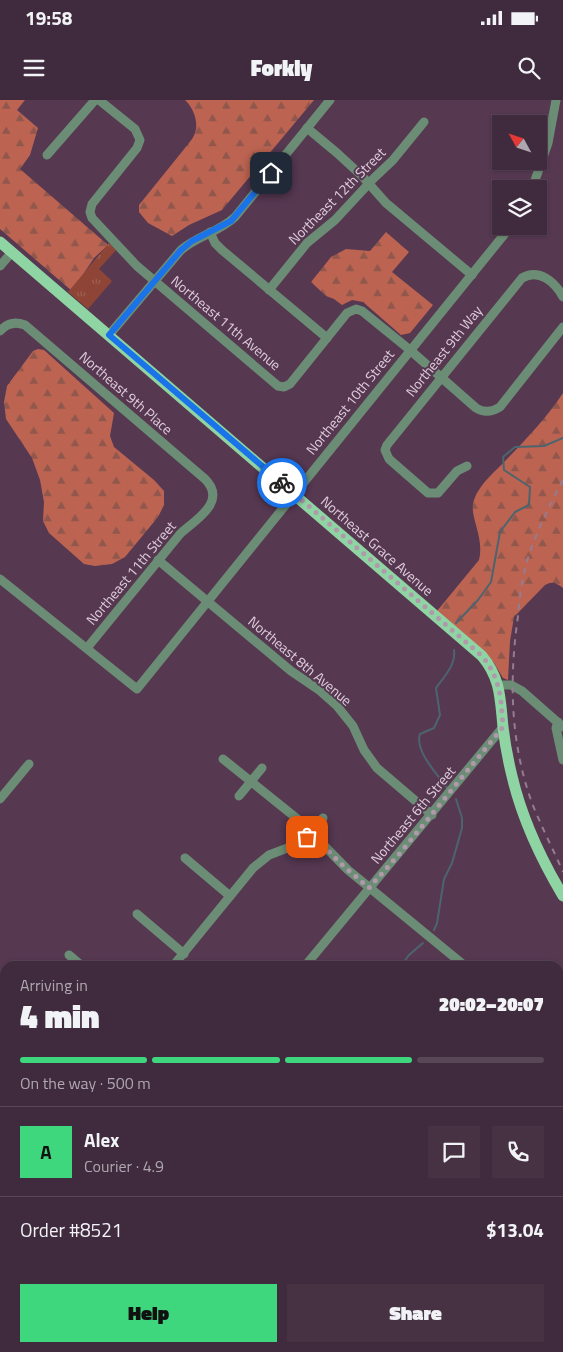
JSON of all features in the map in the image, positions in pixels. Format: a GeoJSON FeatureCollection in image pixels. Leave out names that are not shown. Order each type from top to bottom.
{"type":"FeatureCollection","features":[{"type":"Feature","properties":{"kind":"main road","name":"Northeast Grace Avenue"},"geometry":{"type":"LineString","coordinates":[[0,242],[482,656],[495,674],[499,685],[503,727],[512,777],[521,808],[542,857],[563,896]]}},
{"type":"Feature","properties":{"kind":"street"},"geometry":{"type":"LineString","coordinates":[[47,155],[94,100]]}},
{"type":"Feature","properties":{"kind":"street","name":"Northeast 11th Avenue"},"geometry":{"type":"LineString","coordinates":[[99,100],[135,129],[140,140],[137,148],[92,204],[90,212],[92,218],[127,256],[276,384],[284,387],[292,382],[327,338]]}},
{"type":"Feature","properties":{"kind":"street"},"geometry":{"type":"LineString","coordinates":[[109,335],[181,250],[192,241],[227,224],[235,217],[330,100]]}},
{"type":"Feature","properties":{"kind":"street"},"geometry":{"type":"LineString","coordinates":[[535,180],[548,143],[556,100]]}},
{"type":"Feature","properties":{"kind":"street","name":"Northeast 12th Street"},"geometry":{"type":"LineString","coordinates":[[269,290],[307,243],[331,224],[393,160],[424,122]]}},
{"type":"Feature","properties":{"kind":"street"},"geometry":{"type":"LineString","coordinates":[[308,128],[338,153],[386,203],[472,275]]}},
{"type":"Feature","properties":{"kind":"street"},"geometry":{"type":"LineString","coordinates":[[210,232],[220,248],[327,338],[347,313],[356,309],[362,311],[410,350],[475,408],[488,412],[500,407],[563,327]]}},
{"type":"Feature","properties":{"kind":"street","name":"Northeast 10th Street"},"geometry":{"type":"LineString","coordinates":[[87,648],[137,689],[504,235]]}},
{"type":"Feature","properties":{"kind":"street"},"geometry":{"type":"LineString","coordinates":[[0,266],[12,252]]}},
{"type":"Feature","properties":{"kind":"street","name":"Northeast 9th Way"},"geometry":{"type":"LineString","coordinates":[[467,466],[457,471],[438,493],[432,494],[428,493],[389,459],[385,450],[440,377],[520,280],[529,274],[539,274],[560,292],[563,297]]}},
{"type":"Feature","properties":{"kind":"street","name":"Northeast 9th Place"},"geometry":{"type":"LineString","coordinates":[[0,331],[7,325],[15,323],[22,324],[28,328],[192,467],[208,482],[213,492]]}},
{"type":"Feature","properties":{"kind":"street","name":"Northeast 11th Street"},"geometry":{"type":"LineString","coordinates":[[87,648],[180,534],[210,507],[213,492]]}},
{"type":"Feature","properties":{"kind":"street","name":"Northeast 8th Avenue"},"geometry":{"type":"LineString","coordinates":[[158,560],[291,671],[319,690],[337,706],[353,726],[364,750],[376,768],[432,815]]}},
{"type":"Feature","properties":{"kind":"street"},"geometry":{"type":"LineString","coordinates":[[0,579],[87,648]]}},
{"type":"Feature","properties":{"kind":"street"},"geometry":{"type":"LineString","coordinates":[[499,685],[511,685],[522,691],[561,725],[556,728],[563,760]]}},
{"type":"Feature","properties":{"kind":"street","name":"Northeast 6th Street"},"geometry":{"type":"LineString","coordinates":[[309,961],[503,727]]}},
{"type":"Feature","properties":{"kind":"street"},"geometry":{"type":"LineString","coordinates":[[223,759],[300,820],[339,862],[459,961]]}},
{"type":"Feature","properties":{"kind":"street"},"geometry":{"type":"LineString","coordinates":[[1,796],[28,764]]}},
{"type":"Feature","properties":{"kind":"street"},"geometry":{"type":"LineString","coordinates":[[239,796],[262,768]]}},
{"type":"Feature","properties":{"kind":"street"},"geometry":{"type":"LineString","coordinates":[[178,961],[253,868],[264,858],[298,844],[323,818]]}},
{"type":"Feature","properties":{"kind":"street"},"geometry":{"type":"LineString","coordinates":[[185,858],[230,896]]}},
{"type":"Feature","properties":{"kind":"street"},"geometry":{"type":"LineString","coordinates":[[137,914],[184,954]]}},
{"type":"Feature","properties":{"kind":"street"},"geometry":{"type":"LineString","coordinates":[[69,955],[76,961]]}},
{"type":"Feature","properties":{"kind":"green space"},"geometry":{"type":"Polygon","coordinates":[[[0,100],[25,100],[17,110],[38,128],[30,155],[20,169],[108,245],[94,258],[72,291],[0,229],[0,100]]]}},
{"type":"Feature","properties":{"kind":"green space"},"geometry":{"type":"Polygon","coordinates":[[[185,100],[314,100],[222,210],[189,225],[172,236],[148,223],[139,212],[139,205],[195,134],[196,124],[194,115],[185,100]]]}},
{"type":"Feature","properties":{"kind":"green space"},"geometry":{"type":"Polygon","coordinates":[[[386,232],[409,252],[392,272],[433,305],[410,333],[401,335],[363,302],[352,300],[342,305],[326,296],[311,282],[331,257],[346,249],[370,251],[386,232]]]}},
{"type":"Feature","properties":{"kind":"green space"},"geometry":{"type":"Polygon","coordinates":[[[109,243],[116,250],[99,269],[112,281],[88,309],[68,292],[109,243]]]}},
{"type":"Feature","properties":{"kind":"green space"},"geometry":{"type":"Polygon","coordinates":[[[38,349],[44,350],[114,413],[110,436],[114,447],[154,480],[164,491],[164,505],[158,517],[125,557],[112,564],[95,566],[84,564],[49,533],[43,521],[44,502],[40,480],[32,458],[6,419],[4,402],[7,386],[33,351],[38,349]]]}},
{"type":"Feature","properties":{"kind":"green space"},"geometry":{"type":"Polygon","coordinates":[[[563,393],[563,588],[554,583],[545,585],[514,617],[510,641],[508,680],[503,678],[494,663],[437,611],[479,560],[480,543],[473,512],[476,494],[537,427],[563,393]]]}},
{"type":"Feature","properties":{"kind":"waterway"},"geometry":{"type":"LineString","coordinates":[[456,623],[478,600],[491,582],[500,532],[515,512],[529,505],[530,487],[504,470],[503,457],[515,447],[544,446],[563,438]]}},
{"type":"Feature","properties":{"kind":"waterway"},"geometry":{"type":"LineString","coordinates":[[448,789],[424,755],[419,741],[420,734],[434,728],[440,715],[436,688],[451,666],[454,650]]}},
{"type":"Feature","properties":{"kind":"waterway"},"geometry":{"type":"LineString","coordinates":[[434,930],[437,923],[444,879],[452,863],[462,828],[462,818],[456,799]]}},
{"type":"Feature","properties":{"kind":"waterway"},"geometry":{"type":"LineString","coordinates":[[405,961],[423,943]]}},
{"type":"Feature","properties":{"kind":"railway"},"geometry":{"type":"LineString","coordinates":[[563,480],[542,522],[526,565],[521,591],[513,663],[513,710],[519,757],[532,803],[563,872]]}},
{"type":"Feature","properties":{"kind":"way so far"},"geometry":{"type":"LineString","coordinates":[[282,483],[482,656],[495,674],[501,698],[503,727],[401,852],[369,888],[339,862],[311,832],[307,837]]}},
{"type":"Feature","properties":{"kind":"route"},"geometry":{"type":"LineString","coordinates":[[271,173],[231,221],[192,241],[181,250],[109,335],[282,483]]}}]}
